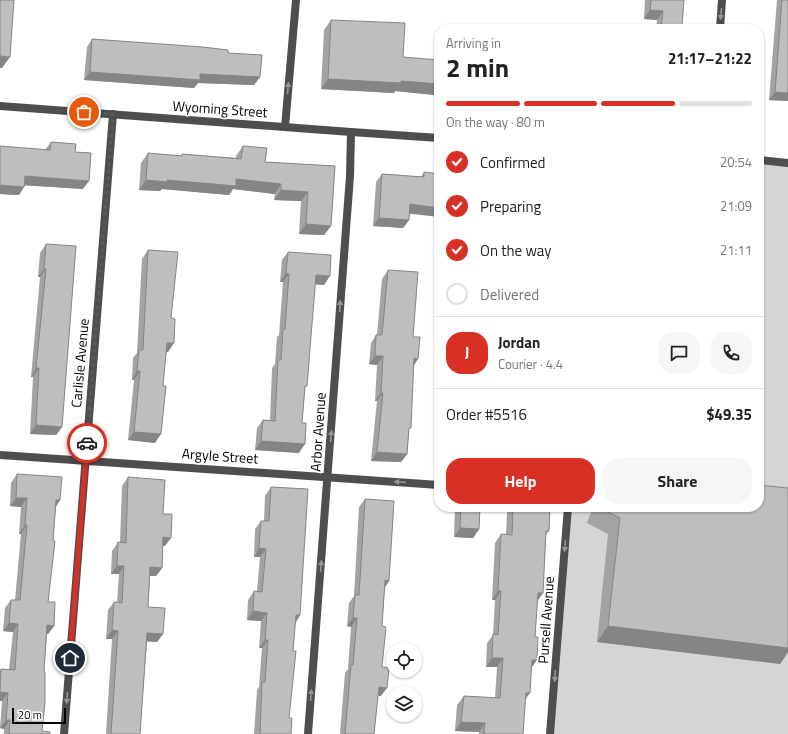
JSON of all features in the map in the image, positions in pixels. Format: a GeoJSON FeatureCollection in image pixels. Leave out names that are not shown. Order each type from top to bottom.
{"type":"FeatureCollection","features":[{"type":"Feature","properties":{"kind":"street"},"geometry":{"type":"LineString","coordinates":[[285,127],[296,0]]}},
{"type":"Feature","properties":{"kind":"street"},"geometry":{"type":"LineString","coordinates":[[720,24],[722,0]]}},
{"type":"Feature","properties":{"kind":"street","name":"Wyoming Street"},"geometry":{"type":"LineString","coordinates":[[0,106],[434,138]]}},
{"type":"Feature","properties":{"kind":"street","name":"Carlisle Avenue"},"geometry":{"type":"LineString","coordinates":[[64,734],[113,114]]}},
{"type":"Feature","properties":{"kind":"street","name":"Arbor Avenue"},"geometry":{"type":"LineString","coordinates":[[308,734],[350,176],[351,132]]}},
{"type":"Feature","properties":{"kind":"street"},"geometry":{"type":"LineString","coordinates":[[764,161],[788,163]]}},
{"type":"Feature","properties":{"kind":"street","name":"Argyle Street"},"geometry":{"type":"LineString","coordinates":[[0,455],[434,485]]}},
{"type":"Feature","properties":{"kind":"street","name":"Pursell Avenue"},"geometry":{"type":"LineString","coordinates":[[550,734],[568,512]]}},
{"type":"Feature","properties":{"kind":"shaded area"},"geometry":{"type":"Polygon","coordinates":[[[764,161],[788,163],[788,734],[550,734],[568,512],[764,512],[764,161]]]}},
{"type":"Feature","properties":{"kind":"building"},"geometry":{"type":"Polygon","coordinates":[[[0,0],[14,0],[10,57],[0,56],[0,0]]]}},
{"type":"Feature","properties":{"kind":"building"},"geometry":{"type":"Polygon","coordinates":[[[651,0],[684,0],[682,24],[662,24],[663,11],[650,10],[651,0]]]}},
{"type":"Feature","properties":{"kind":"building"},"geometry":{"type":"Polygon","coordinates":[[[782,0],[788,0],[788,93],[775,92],[782,0]]]}},
{"type":"Feature","properties":{"kind":"building"},"geometry":{"type":"Polygon","coordinates":[[[331,20],[405,23],[403,57],[434,60],[434,84],[328,79],[331,20]]]}},
{"type":"Feature","properties":{"kind":"building"},"geometry":{"type":"Polygon","coordinates":[[[92,39],[203,47],[228,50],[228,53],[262,55],[260,77],[200,74],[200,80],[90,72],[92,39]]]}},
{"type":"Feature","properties":{"kind":"building"},"geometry":{"type":"Polygon","coordinates":[[[51,142],[76,144],[75,152],[91,153],[89,181],[25,176],[24,187],[0,185],[0,146],[50,150],[51,142]]]}},
{"type":"Feature","properties":{"kind":"building"},"geometry":{"type":"Polygon","coordinates":[[[243,146],[267,148],[265,162],[335,166],[331,226],[306,224],[308,192],[281,190],[281,184],[236,179],[236,186],[167,180],[167,182],[146,180],[148,153],[241,159],[243,146]]]}},
{"type":"Feature","properties":{"kind":"building"},"geometry":{"type":"Polygon","coordinates":[[[424,172],[434,173],[434,207],[410,204],[409,220],[379,218],[382,174],[424,177],[424,172]]]}},
{"type":"Feature","properties":{"kind":"building"},"geometry":{"type":"Polygon","coordinates":[[[46,244],[76,246],[62,427],[36,425],[39,368],[36,368],[46,269],[44,269],[46,244]]]}},
{"type":"Feature","properties":{"kind":"building"},"geometry":{"type":"Polygon","coordinates":[[[148,250],[178,252],[171,318],[175,319],[174,343],[167,343],[163,386],[166,386],[161,434],[134,432],[140,371],[137,371],[139,350],[143,350],[148,250]]]}},
{"type":"Feature","properties":{"kind":"building"},"geometry":{"type":"Polygon","coordinates":[[[288,252],[331,255],[330,276],[316,275],[307,386],[305,386],[302,423],[306,423],[305,444],[261,441],[263,420],[275,421],[278,360],[281,360],[283,329],[285,329],[289,274],[286,273],[288,252]]]}},
{"type":"Feature","properties":{"kind":"building"},"geometry":{"type":"Polygon","coordinates":[[[388,270],[418,272],[413,337],[420,337],[418,359],[414,358],[411,428],[409,428],[407,454],[377,452],[383,393],[381,393],[383,356],[375,356],[376,335],[382,335],[388,270]]]}},
{"type":"Feature","properties":{"kind":"building"},"geometry":{"type":"Polygon","coordinates":[[[17,474],[62,477],[60,500],[56,500],[53,541],[55,541],[48,602],[55,602],[54,626],[47,625],[44,671],[45,702],[42,731],[50,732],[50,734],[9,734],[10,720],[6,720],[8,693],[0,692],[1,669],[15,670],[18,624],[9,623],[11,600],[20,600],[27,525],[25,525],[27,498],[16,498],[17,474]]]}},
{"type":"Feature","properties":{"kind":"building"},"geometry":{"type":"Polygon","coordinates":[[[128,477],[165,480],[163,514],[172,514],[171,538],[163,537],[162,568],[150,567],[148,607],[165,608],[163,634],[147,633],[140,734],[111,734],[118,631],[112,630],[114,602],[122,603],[124,566],[117,566],[118,542],[126,543],[128,477]]]}},
{"type":"Feature","properties":{"kind":"building"},"geometry":{"type":"Polygon","coordinates":[[[764,486],[788,488],[788,648],[608,626],[620,518],[608,512],[764,512],[764,486]]]}},
{"type":"Feature","properties":{"kind":"building"},"geometry":{"type":"Polygon","coordinates":[[[271,487],[308,489],[300,615],[296,615],[293,651],[296,651],[289,718],[292,718],[291,734],[260,734],[262,682],[265,682],[268,640],[265,640],[267,613],[253,611],[254,591],[262,592],[266,549],[259,548],[261,521],[269,521],[271,487]]]}},
{"type":"Feature","properties":{"kind":"building"},"geometry":{"type":"Polygon","coordinates":[[[365,499],[394,501],[389,581],[385,580],[382,626],[386,627],[382,667],[386,668],[386,678],[388,678],[386,688],[379,687],[374,734],[345,734],[357,618],[353,618],[355,595],[359,595],[365,499]]]}},
{"type":"Feature","properties":{"kind":"building"},"geometry":{"type":"Polygon","coordinates":[[[461,512],[480,512],[479,529],[460,528],[461,512]]]}},
{"type":"Feature","properties":{"kind":"building"},"geometry":{"type":"Polygon","coordinates":[[[513,512],[550,512],[549,531],[546,531],[543,593],[538,593],[535,637],[538,637],[537,660],[532,660],[530,693],[526,693],[523,734],[484,734],[485,723],[461,722],[464,696],[500,698],[503,658],[492,658],[493,634],[498,635],[501,591],[498,591],[501,534],[512,535],[513,512]]]}},
{"type":"Feature","properties":{"kind":"way so far"},"geometry":{"type":"LineString","coordinates":[[84,112],[113,114],[87,443]]}},
{"type":"Feature","properties":{"kind":"route"},"geometry":{"type":"LineString","coordinates":[[70,658],[87,443]]}}]}
